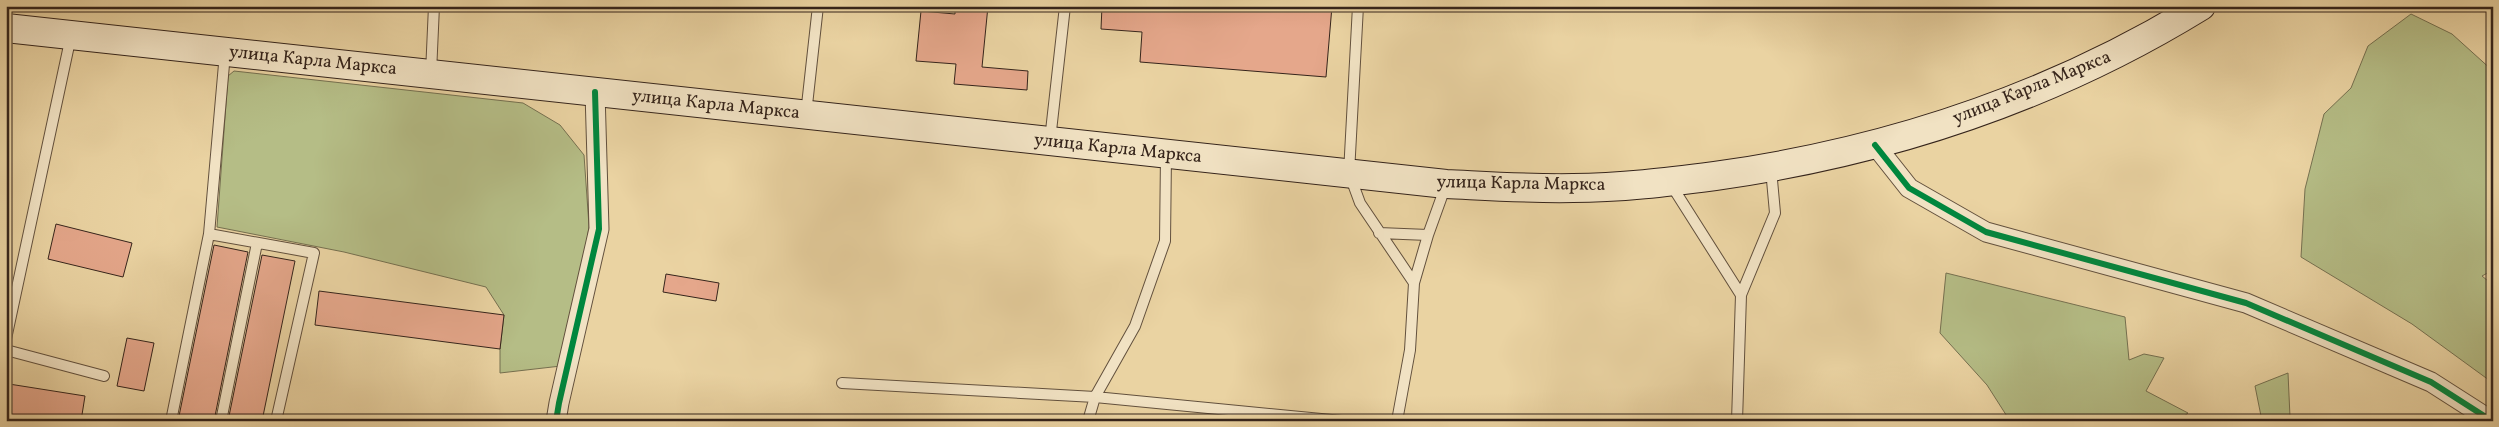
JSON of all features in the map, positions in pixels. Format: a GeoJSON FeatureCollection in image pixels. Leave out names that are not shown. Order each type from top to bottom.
{"type":"FeatureCollection","features":[{"type":"Feature","properties":{"kind":"main road","name":"улица Карла Маркса"},"geometry":{"type":"LineString","coordinates":[[6,28],[1446,184],[1574,188],[1669,182],[1771,168],[1875,145],[1980,113],[2064,79],[2147,39],[2201,6]]}},
{"type":"Feature","properties":{"kind":"street"},"geometry":{"type":"LineString","coordinates":[[556,421],[599,229],[595,92]]}},
{"type":"Feature","properties":{"kind":"street"},"geometry":{"type":"LineString","coordinates":[[1875,145],[1908,188],[1986,232],[2246,303],[2431,382],[2492,421]]}},
{"type":"Feature","properties":{"kind":"lane"},"geometry":{"type":"LineString","coordinates":[[431,74],[434,6]]}},
{"type":"Feature","properties":{"kind":"lane"},"geometry":{"type":"LineString","coordinates":[[806,115],[818,6]]}},
{"type":"Feature","properties":{"kind":"lane"},"geometry":{"type":"LineString","coordinates":[[1050,141],[1065,6]]}},
{"type":"Feature","properties":{"kind":"lane"},"geometry":{"type":"LineString","coordinates":[[1358,6],[1349,173],[1360,203],[1414,283]]}},
{"type":"Feature","properties":{"kind":"lane"},"geometry":{"type":"LineString","coordinates":[[6,339],[71,35]]}},
{"type":"Feature","properties":{"kind":"lane"},"geometry":{"type":"LineString","coordinates":[[171,421],[209,234],[225,52]]}},
{"type":"Feature","properties":{"kind":"lane"},"geometry":{"type":"LineString","coordinates":[[1088,421],[1095,397],[1135,326],[1165,241],[1166,154]]}},
{"type":"Feature","properties":{"kind":"lane"},"geometry":{"type":"LineString","coordinates":[[1737,421],[1741,295],[1775,213],[1771,168]]}},
{"type":"Feature","properties":{"kind":"lane"},"geometry":{"type":"LineString","coordinates":[[1669,182],[1741,295]]}},
{"type":"Feature","properties":{"kind":"lane"},"geometry":{"type":"LineString","coordinates":[[1397,421],[1410,350],[1414,283],[1446,184]]}},
{"type":"Feature","properties":{"kind":"lane"},"geometry":{"type":"LineString","coordinates":[[1379,233],[1428,235]]}},
{"type":"Feature","properties":{"kind":"lane"},"geometry":{"type":"LineString","coordinates":[[209,234],[314,253],[279,420]]}},
{"type":"Feature","properties":{"kind":"lane"},"geometry":{"type":"LineString","coordinates":[[221,421],[257,243]]}},
{"type":"Feature","properties":{"kind":"lane"},"geometry":{"type":"LineString","coordinates":[[6,350],[104,376]]}},
{"type":"Feature","properties":{"kind":"lane"},"geometry":{"type":"LineString","coordinates":[[842,383],[1095,397],[1342,421]]}},
{"type":"Feature","properties":{"kind":"green space"},"geometry":{"type":"Polygon","coordinates":[[[2411,14],[2452,34],[2493,71],[2493,270],[2482,276],[2493,285],[2493,383],[2412,324],[2301,257],[2305,189],[2324,114],[2351,88],[2368,46],[2411,14]]]}},
{"type":"Feature","properties":{"kind":"green space"},"geometry":{"type":"Polygon","coordinates":[[[234,71],[523,103],[560,125],[584,155],[589,226],[582,278],[561,366],[500,373],[500,349],[504,315],[486,287],[344,252],[217,227],[228,76],[234,71]]]}},
{"type":"Feature","properties":{"kind":"green space"},"geometry":{"type":"Polygon","coordinates":[[[1946,273],[2125,317],[2129,360],[2144,354],[2164,358],[2146,391],[2188,413],[2178,421],[2010,421],[1987,385],[1940,333],[1946,273]]]}},
{"type":"Feature","properties":{"kind":"green space"},"geometry":{"type":"Polygon","coordinates":[[[2288,373],[2290,417],[2302,421],[2262,421],[2255,386],[2288,373]]]}},
{"type":"Feature","properties":{"kind":"building"},"geometry":{"type":"Polygon","coordinates":[[[955,6],[988,6],[982,67],[1028,71],[1027,90],[954,84],[956,64],[916,61],[921,11],[955,14],[955,6]]]}},
{"type":"Feature","properties":{"kind":"building"},"geometry":{"type":"Polygon","coordinates":[[[1102,6],[1332,6],[1326,77],[1140,62],[1142,32],[1101,29],[1102,6]]]}},
{"type":"Feature","properties":{"kind":"building"},"geometry":{"type":"Polygon","coordinates":[[[56,224],[132,243],[123,277],[48,259],[56,224]]]}},
{"type":"Feature","properties":{"kind":"building"},"geometry":{"type":"Polygon","coordinates":[[[214,245],[248,252],[214,421],[178,421],[214,245]]]}},
{"type":"Feature","properties":{"kind":"building"},"geometry":{"type":"Polygon","coordinates":[[[262,255],[295,261],[262,421],[228,421],[262,255]]]}},
{"type":"Feature","properties":{"kind":"building"},"geometry":{"type":"Polygon","coordinates":[[[666,274],[719,283],[716,301],[663,292],[666,274]]]}},
{"type":"Feature","properties":{"kind":"building"},"geometry":{"type":"Polygon","coordinates":[[[319,291],[504,315],[500,349],[315,325],[319,291]]]}},
{"type":"Feature","properties":{"kind":"building"},"geometry":{"type":"Polygon","coordinates":[[[127,338],[154,343],[144,391],[117,386],[127,338]]]}},
{"type":"Feature","properties":{"kind":"building"},"geometry":{"type":"Polygon","coordinates":[[[9,384],[85,396],[81,421],[6,421],[9,384]]]}},
{"type":"Feature","properties":{"kind":"cycle path"},"geometry":{"type":"LineString","coordinates":[[556,421],[599,229],[595,92]]}},
{"type":"Feature","properties":{"kind":"cycle path"},"geometry":{"type":"LineString","coordinates":[[1875,145],[1909,188],[1986,232],[2246,303],[2431,382],[2492,421]]}}]}
